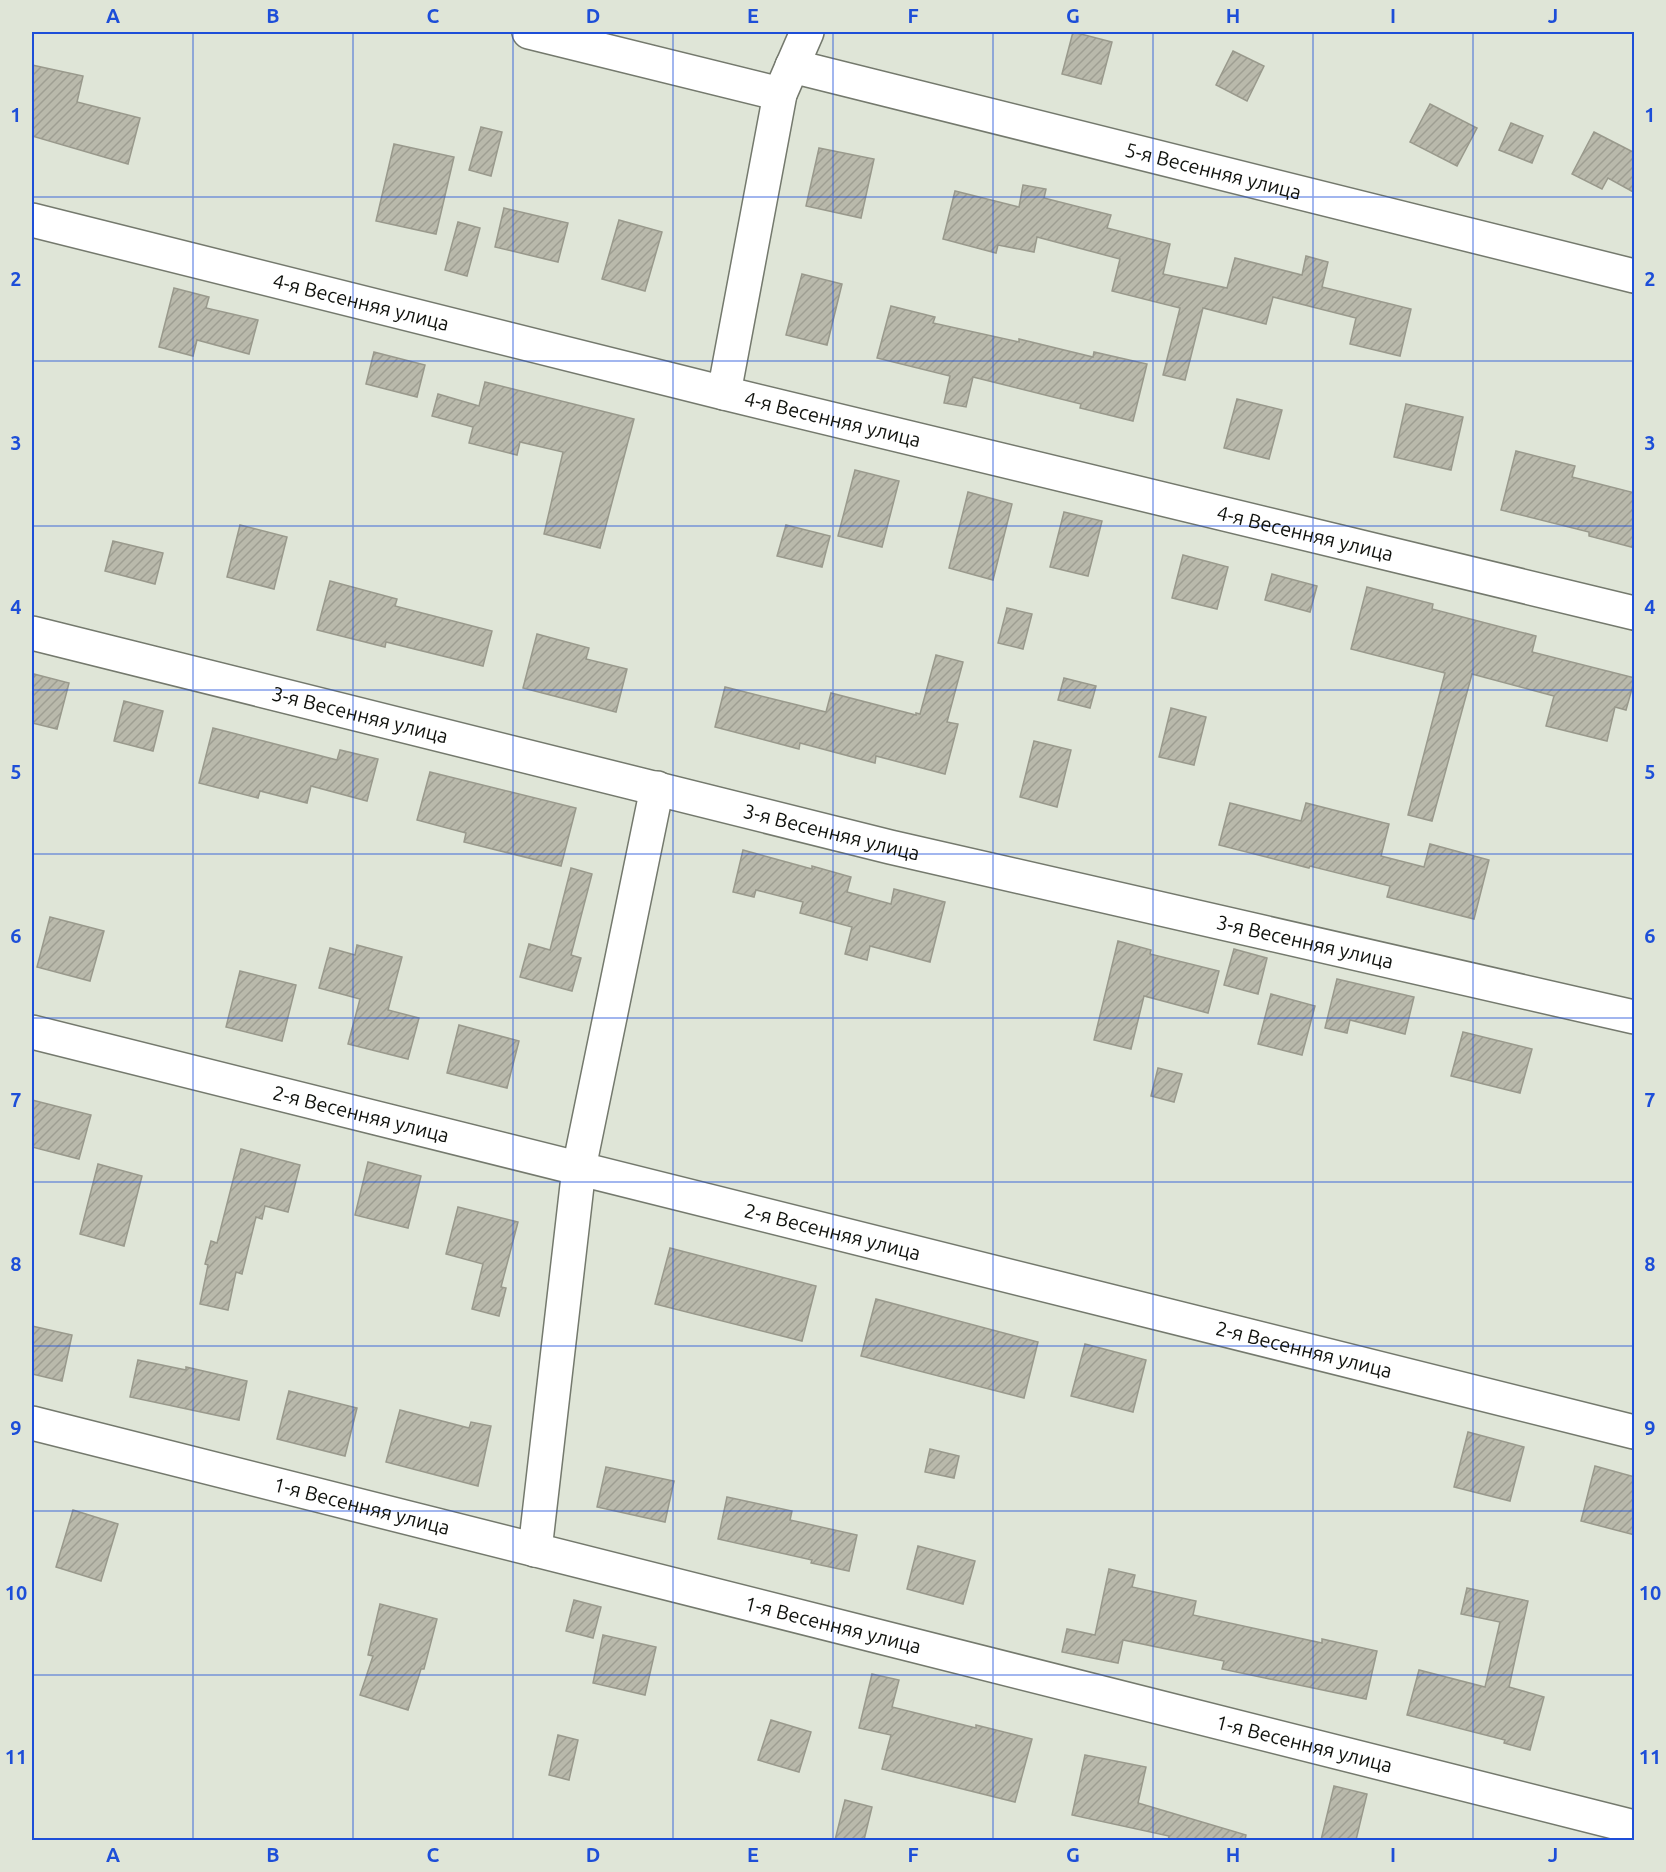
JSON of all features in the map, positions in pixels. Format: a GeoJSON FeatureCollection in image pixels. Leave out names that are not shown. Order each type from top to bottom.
{"type":"FeatureCollection","features":[{"type":"Feature","properties":{"kind":"street","name":"5-я Весенняя улица"},"geometry":{"type":"LineString","coordinates":[[529,32],[786,80],[1635,276]]}},
{"type":"Feature","properties":{"kind":"street"},"geometry":{"type":"LineString","coordinates":[[724,393],[786,80],[807,32]]}},
{"type":"Feature","properties":{"kind":"street","name":"4-я Весенняя улица"},"geometry":{"type":"LineString","coordinates":[[32,220],[724,393],[1635,613]]}},
{"type":"Feature","properties":{"kind":"street","name":"3-я Весенняя улица"},"geometry":{"type":"LineString","coordinates":[[32,633],[890,847],[1635,1017]]}},
{"type":"Feature","properties":{"kind":"street"},"geometry":{"type":"LineString","coordinates":[[535,1550],[579,1168],[657,788]]}},
{"type":"Feature","properties":{"kind":"street","name":"2-я Весенняя улица"},"geometry":{"type":"LineString","coordinates":[[32,1032],[1635,1432]]}},
{"type":"Feature","properties":{"kind":"street","name":"1-я Весенняя улица"},"geometry":{"type":"LineString","coordinates":[[32,1423],[1635,1827]]}},
{"type":"Feature","properties":{"kind":"building"},"geometry":{"type":"Polygon","coordinates":[[[1073,32],[1112,42],[1101,84],[1062,74],[1073,32]]]}},
{"type":"Feature","properties":{"kind":"building"},"geometry":{"type":"Polygon","coordinates":[[[1233,51],[1264,66],[1247,101],[1216,85],[1233,51]]]}},
{"type":"Feature","properties":{"kind":"building"},"geometry":{"type":"Polygon","coordinates":[[[32,65],[83,76],[77,102],[140,118],[128,164],[32,136],[32,65]]]}},
{"type":"Feature","properties":{"kind":"building"},"geometry":{"type":"Polygon","coordinates":[[[1430,104],[1477,128],[1457,166],[1410,142],[1430,104]]]}},
{"type":"Feature","properties":{"kind":"building"},"geometry":{"type":"Polygon","coordinates":[[[1511,123],[1543,136],[1532,163],[1499,150],[1511,123]]]}},
{"type":"Feature","properties":{"kind":"building"},"geometry":{"type":"Polygon","coordinates":[[[481,127],[502,132],[491,176],[469,170],[481,127]]]}},
{"type":"Feature","properties":{"kind":"building"},"geometry":{"type":"Polygon","coordinates":[[[1594,132],[1635,153],[1635,193],[1608,178],[1602,189],[1572,174],[1594,132]]]}},
{"type":"Feature","properties":{"kind":"building"},"geometry":{"type":"Polygon","coordinates":[[[394,144],[454,157],[436,234],[376,221],[394,144]]]}},
{"type":"Feature","properties":{"kind":"building"},"geometry":{"type":"Polygon","coordinates":[[[819,148],[874,159],[861,218],[806,206],[819,148]]]}},
{"type":"Feature","properties":{"kind":"building"},"geometry":{"type":"Polygon","coordinates":[[[1023,185],[1046,189],[1044,198],[1111,215],[1107,228],[1170,244],[1163,274],[1227,288],[1235,258],[1302,275],[1306,256],[1328,262],[1322,287],[1411,309],[1400,356],[1350,344],[1356,318],[1273,297],[1266,324],[1203,308],[1185,380],[1163,375],[1180,308],[1112,291],[1120,259],[1037,237],[1034,252],[998,245],[996,253],[943,239],[955,191],[1019,207],[1023,185]]]}},
{"type":"Feature","properties":{"kind":"building"},"geometry":{"type":"Polygon","coordinates":[[[504,208],[568,223],[558,262],[495,247],[504,208]]]}},
{"type":"Feature","properties":{"kind":"building"},"geometry":{"type":"Polygon","coordinates":[[[619,220],[662,232],[645,291],[602,279],[619,220]]]}},
{"type":"Feature","properties":{"kind":"building"},"geometry":{"type":"Polygon","coordinates":[[[458,222],[480,228],[467,276],[445,270],[458,222]]]}},
{"type":"Feature","properties":{"kind":"building"},"geometry":{"type":"Polygon","coordinates":[[[802,274],[842,284],[827,345],[786,335],[802,274]]]}},
{"type":"Feature","properties":{"kind":"building"},"geometry":{"type":"Polygon","coordinates":[[[174,288],[209,297],[206,308],[258,320],[249,354],[197,340],[193,356],[159,347],[174,288]]]}},
{"type":"Feature","properties":{"kind":"building"},"geometry":{"type":"Polygon","coordinates":[[[891,306],[935,317],[933,323],[1019,342],[1019,339],[1093,357],[1094,352],[1147,364],[1133,421],[1080,408],[1081,404],[973,377],[966,407],[944,403],[950,376],[877,358],[891,306]]]}},
{"type":"Feature","properties":{"kind":"building"},"geometry":{"type":"Polygon","coordinates":[[[374,352],[425,365],[417,397],[366,384],[374,352]]]}},
{"type":"Feature","properties":{"kind":"building"},"geometry":{"type":"Polygon","coordinates":[[[485,382],[634,419],[600,548],[544,534],[563,452],[520,442],[517,455],[469,443],[473,427],[432,416],[438,394],[479,406],[485,382]]]}},
{"type":"Feature","properties":{"kind":"building"},"geometry":{"type":"Polygon","coordinates":[[[1237,399],[1282,410],[1269,459],[1224,448],[1237,399]]]}},
{"type":"Feature","properties":{"kind":"building"},"geometry":{"type":"Polygon","coordinates":[[[1406,404],[1463,417],[1451,470],[1394,457],[1406,404]]]}},
{"type":"Feature","properties":{"kind":"building"},"geometry":{"type":"Polygon","coordinates":[[[1516,451],[1575,466],[1572,477],[1635,493],[1635,548],[1589,536],[1589,532],[1501,510],[1516,451]]]}},
{"type":"Feature","properties":{"kind":"building"},"geometry":{"type":"Polygon","coordinates":[[[855,470],[899,481],[882,547],[838,536],[855,470]]]}},
{"type":"Feature","properties":{"kind":"building"},"geometry":{"type":"Polygon","coordinates":[[[968,492],[1012,504],[993,580],[949,568],[968,492]]]}},
{"type":"Feature","properties":{"kind":"building"},"geometry":{"type":"Polygon","coordinates":[[[1064,512],[1102,521],[1088,576],[1050,567],[1064,512]]]}},
{"type":"Feature","properties":{"kind":"building"},"geometry":{"type":"Polygon","coordinates":[[[240,525],[287,537],[274,589],[227,577],[240,525]]]}},
{"type":"Feature","properties":{"kind":"building"},"geometry":{"type":"Polygon","coordinates":[[[786,525],[830,536],[822,567],[777,556],[786,525]]]}},
{"type":"Feature","properties":{"kind":"building"},"geometry":{"type":"Polygon","coordinates":[[[113,541],[163,553],[155,584],[105,571],[113,541]]]}},
{"type":"Feature","properties":{"kind":"building"},"geometry":{"type":"Polygon","coordinates":[[[1183,555],[1228,567],[1217,609],[1172,598],[1183,555]]]}},
{"type":"Feature","properties":{"kind":"building"},"geometry":{"type":"Polygon","coordinates":[[[1272,574],[1317,586],[1310,612],[1265,600],[1272,574]]]}},
{"type":"Feature","properties":{"kind":"building"},"geometry":{"type":"Polygon","coordinates":[[[330,581],[397,599],[395,606],[492,631],[483,666],[386,642],[385,647],[317,630],[330,581]]]}},
{"type":"Feature","properties":{"kind":"building"},"geometry":{"type":"Polygon","coordinates":[[[1367,587],[1433,604],[1432,609],[1536,636],[1532,652],[1635,678],[1626,710],[1615,707],[1607,741],[1546,726],[1554,696],[1472,674],[1432,821],[1408,815],[1445,673],[1351,649],[1367,587]]]}},
{"type":"Feature","properties":{"kind":"building"},"geometry":{"type":"Polygon","coordinates":[[[1007,608],[1032,614],[1023,649],[998,643],[1007,608]]]}},
{"type":"Feature","properties":{"kind":"building"},"geometry":{"type":"Polygon","coordinates":[[[537,634],[589,648],[586,659],[627,669],[616,712],[523,688],[537,634]]]}},
{"type":"Feature","properties":{"kind":"building"},"geometry":{"type":"Polygon","coordinates":[[[936,655],[963,662],[947,722],[958,724],[945,774],[876,756],[875,763],[800,743],[799,749],[715,727],[725,687],[826,712],[831,693],[916,715],[916,713],[920,714],[936,655]]]}},
{"type":"Feature","properties":{"kind":"building"},"geometry":{"type":"Polygon","coordinates":[[[34,674],[69,683],[57,729],[32,723],[34,674]]]}},
{"type":"Feature","properties":{"kind":"building"},"geometry":{"type":"Polygon","coordinates":[[[1064,678],[1096,686],[1090,708],[1058,700],[1064,678]]]}},
{"type":"Feature","properties":{"kind":"building"},"geometry":{"type":"Polygon","coordinates":[[[124,701],[163,711],[153,751],[114,741],[124,701]]]}},
{"type":"Feature","properties":{"kind":"building"},"geometry":{"type":"Polygon","coordinates":[[[1171,708],[1206,717],[1194,765],[1159,757],[1171,708]]]}},
{"type":"Feature","properties":{"kind":"building"},"geometry":{"type":"Polygon","coordinates":[[[213,728],[337,760],[340,750],[378,759],[367,801],[311,786],[307,803],[260,791],[258,798],[199,783],[213,728]]]}},
{"type":"Feature","properties":{"kind":"building"},"geometry":{"type":"Polygon","coordinates":[[[1034,741],[1071,750],[1057,807],[1020,797],[1034,741]]]}},
{"type":"Feature","properties":{"kind":"building"},"geometry":{"type":"Polygon","coordinates":[[[430,772],[576,808],[561,866],[464,842],[466,833],[417,820],[430,772]]]}},
{"type":"Feature","properties":{"kind":"building"},"geometry":{"type":"Polygon","coordinates":[[[1230,803],[1301,821],[1306,803],[1389,824],[1381,856],[1424,867],[1430,844],[1489,860],[1474,919],[1387,897],[1390,886],[1219,845],[1230,803]]]}},
{"type":"Feature","properties":{"kind":"building"},"geometry":{"type":"Polygon","coordinates":[[[743,850],[851,877],[847,892],[891,904],[894,889],[945,902],[930,962],[870,946],[867,960],[845,954],[852,927],[800,913],[803,902],[756,890],[754,897],[733,892],[743,850]]]}},
{"type":"Feature","properties":{"kind":"building"},"geometry":{"type":"Polygon","coordinates":[[[571,868],[592,874],[571,955],[581,958],[572,991],[520,977],[529,944],[550,950],[571,868]]]}},
{"type":"Feature","properties":{"kind":"building"},"geometry":{"type":"Polygon","coordinates":[[[50,917],[104,931],[90,981],[37,967],[50,917]]]}},
{"type":"Feature","properties":{"kind":"building"},"geometry":{"type":"Polygon","coordinates":[[[1118,941],[1151,950],[1150,954],[1219,971],[1208,1013],[1144,996],[1131,1049],[1094,1040],[1118,941]]]}},
{"type":"Feature","properties":{"kind":"building"},"geometry":{"type":"Polygon","coordinates":[[[357,945],[402,957],[388,1010],[419,1018],[408,1059],[348,1044],[360,999],[319,988],[330,948],[355,955],[357,945]]]}},
{"type":"Feature","properties":{"kind":"building"},"geometry":{"type":"Polygon","coordinates":[[[1234,949],[1267,958],[1258,994],[1224,985],[1234,949]]]}},
{"type":"Feature","properties":{"kind":"building"},"geometry":{"type":"Polygon","coordinates":[[[240,971],[296,985],[282,1041],[226,1027],[240,971]]]}},
{"type":"Feature","properties":{"kind":"building"},"geometry":{"type":"Polygon","coordinates":[[[1337,979],[1414,997],[1405,1034],[1350,1020],[1347,1033],[1325,1028],[1337,979]]]}},
{"type":"Feature","properties":{"kind":"building"},"geometry":{"type":"Polygon","coordinates":[[[1271,994],[1315,1006],[1302,1055],[1258,1044],[1271,994]]]}},
{"type":"Feature","properties":{"kind":"building"},"geometry":{"type":"Polygon","coordinates":[[[459,1025],[519,1041],[507,1088],[447,1073],[459,1025]]]}},
{"type":"Feature","properties":{"kind":"building"},"geometry":{"type":"Polygon","coordinates":[[[1463,1032],[1532,1049],[1520,1093],[1451,1076],[1463,1032]]]}},
{"type":"Feature","properties":{"kind":"building"},"geometry":{"type":"Polygon","coordinates":[[[1158,1068],[1182,1074],[1174,1102],[1151,1096],[1158,1068]]]}},
{"type":"Feature","properties":{"kind":"building"},"geometry":{"type":"Polygon","coordinates":[[[32,1100],[91,1115],[79,1159],[32,1147],[32,1100]]]}},
{"type":"Feature","properties":{"kind":"building"},"geometry":{"type":"Polygon","coordinates":[[[241,1149],[300,1165],[288,1212],[265,1206],[262,1219],[256,1217],[242,1274],[236,1272],[228,1310],[200,1304],[208,1265],[205,1264],[211,1241],[217,1243],[241,1149]]]}},
{"type":"Feature","properties":{"kind":"building"},"geometry":{"type":"Polygon","coordinates":[[[368,1162],[421,1176],[408,1228],[355,1215],[368,1162]]]}},
{"type":"Feature","properties":{"kind":"building"},"geometry":{"type":"Polygon","coordinates":[[[98,1164],[142,1176],[124,1246],[80,1234],[98,1164]]]}},
{"type":"Feature","properties":{"kind":"building"},"geometry":{"type":"Polygon","coordinates":[[[458,1207],[518,1222],[501,1287],[506,1288],[499,1316],[472,1309],[483,1264],[446,1254],[458,1207]]]}},
{"type":"Feature","properties":{"kind":"building"},"geometry":{"type":"Polygon","coordinates":[[[670,1248],[816,1286],[802,1341],[655,1304],[670,1248]]]}},
{"type":"Feature","properties":{"kind":"building"},"geometry":{"type":"Polygon","coordinates":[[[876,1299],[1038,1342],[1024,1398],[861,1356],[876,1299]]]}},
{"type":"Feature","properties":{"kind":"building"},"geometry":{"type":"Polygon","coordinates":[[[32,1326],[72,1335],[62,1381],[32,1374],[32,1326]]]}},
{"type":"Feature","properties":{"kind":"building"},"geometry":{"type":"Polygon","coordinates":[[[1085,1344],[1146,1360],[1133,1412],[1071,1396],[1085,1344]]]}},
{"type":"Feature","properties":{"kind":"building"},"geometry":{"type":"Polygon","coordinates":[[[138,1360],[186,1370],[186,1367],[247,1381],[239,1420],[130,1397],[138,1360]]]}},
{"type":"Feature","properties":{"kind":"building"},"geometry":{"type":"Polygon","coordinates":[[[289,1391],[357,1408],[345,1456],[277,1439],[289,1391]]]}},
{"type":"Feature","properties":{"kind":"building"},"geometry":{"type":"Polygon","coordinates":[[[400,1410],[469,1428],[471,1422],[491,1426],[478,1486],[386,1462],[400,1410]]]}},
{"type":"Feature","properties":{"kind":"building"},"geometry":{"type":"Polygon","coordinates":[[[1468,1432],[1524,1447],[1510,1501],[1454,1487],[1468,1432]]]}},
{"type":"Feature","properties":{"kind":"building"},"geometry":{"type":"Polygon","coordinates":[[[930,1449],[959,1456],[954,1478],[925,1472],[930,1449]]]}},
{"type":"Feature","properties":{"kind":"building"},"geometry":{"type":"Polygon","coordinates":[[[1595,1466],[1635,1477],[1635,1535],[1581,1521],[1595,1466]]]}},
{"type":"Feature","properties":{"kind":"building"},"geometry":{"type":"Polygon","coordinates":[[[606,1467],[674,1481],[665,1522],[597,1507],[606,1467]]]}},
{"type":"Feature","properties":{"kind":"building"},"geometry":{"type":"Polygon","coordinates":[[[727,1497],[792,1511],[790,1520],[857,1535],[849,1571],[811,1563],[812,1560],[718,1539],[727,1497]]]}},
{"type":"Feature","properties":{"kind":"building"},"geometry":{"type":"Polygon","coordinates":[[[73,1510],[118,1524],[101,1581],[56,1567],[73,1510]]]}},
{"type":"Feature","properties":{"kind":"building"},"geometry":{"type":"Polygon","coordinates":[[[918,1546],[975,1561],[963,1604],[907,1589],[918,1546]]]}},
{"type":"Feature","properties":{"kind":"building"},"geometry":{"type":"Polygon","coordinates":[[[1109,1569],[1135,1575],[1132,1587],[1196,1601],[1193,1615],[1322,1643],[1322,1639],[1377,1651],[1366,1699],[1222,1669],[1224,1661],[1123,1640],[1118,1663],[1062,1652],[1067,1629],[1095,1635],[1109,1569]]]}},
{"type":"Feature","properties":{"kind":"building"},"geometry":{"type":"Polygon","coordinates":[[[1467,1588],[1528,1601],[1509,1687],[1544,1697],[1530,1750],[1504,1743],[1505,1740],[1407,1715],[1419,1670],[1485,1687],[1500,1622],[1461,1614],[1467,1588]]]}},
{"type":"Feature","properties":{"kind":"building"},"geometry":{"type":"Polygon","coordinates":[[[574,1600],[601,1607],[593,1638],[566,1631],[574,1600]]]}},
{"type":"Feature","properties":{"kind":"building"},"geometry":{"type":"Polygon","coordinates":[[[380,1604],[437,1619],[424,1669],[421,1669],[408,1710],[360,1695],[373,1656],[368,1655],[380,1604]]]}},
{"type":"Feature","properties":{"kind":"building"},"geometry":{"type":"Polygon","coordinates":[[[603,1635],[656,1647],[645,1695],[593,1683],[603,1635]]]}},
{"type":"Feature","properties":{"kind":"building"},"geometry":{"type":"Polygon","coordinates":[[[872,1674],[899,1680],[892,1707],[1032,1739],[1015,1802],[882,1769],[891,1735],[859,1728],[872,1674]]]}},
{"type":"Feature","properties":{"kind":"building"},"geometry":{"type":"Polygon","coordinates":[[[771,1720],[811,1732],[799,1772],[758,1760],[771,1720]]]}},
{"type":"Feature","properties":{"kind":"building"},"geometry":{"type":"Polygon","coordinates":[[[558,1735],[578,1740],[569,1780],[549,1775],[558,1735]]]}},
{"type":"Feature","properties":{"kind":"building"},"geometry":{"type":"Polygon","coordinates":[[[1085,1755],[1146,1767],[1138,1803],[1246,1835],[1245,1840],[1168,1840],[1169,1836],[1072,1815],[1085,1755]]]}},
{"type":"Feature","properties":{"kind":"building"},"geometry":{"type":"Polygon","coordinates":[[[1334,1786],[1367,1794],[1356,1840],[1321,1840],[1334,1786]]]}},
{"type":"Feature","properties":{"kind":"building"},"geometry":{"type":"Polygon","coordinates":[[[845,1800],[872,1807],[864,1840],[835,1840],[845,1800]]]}}]}
